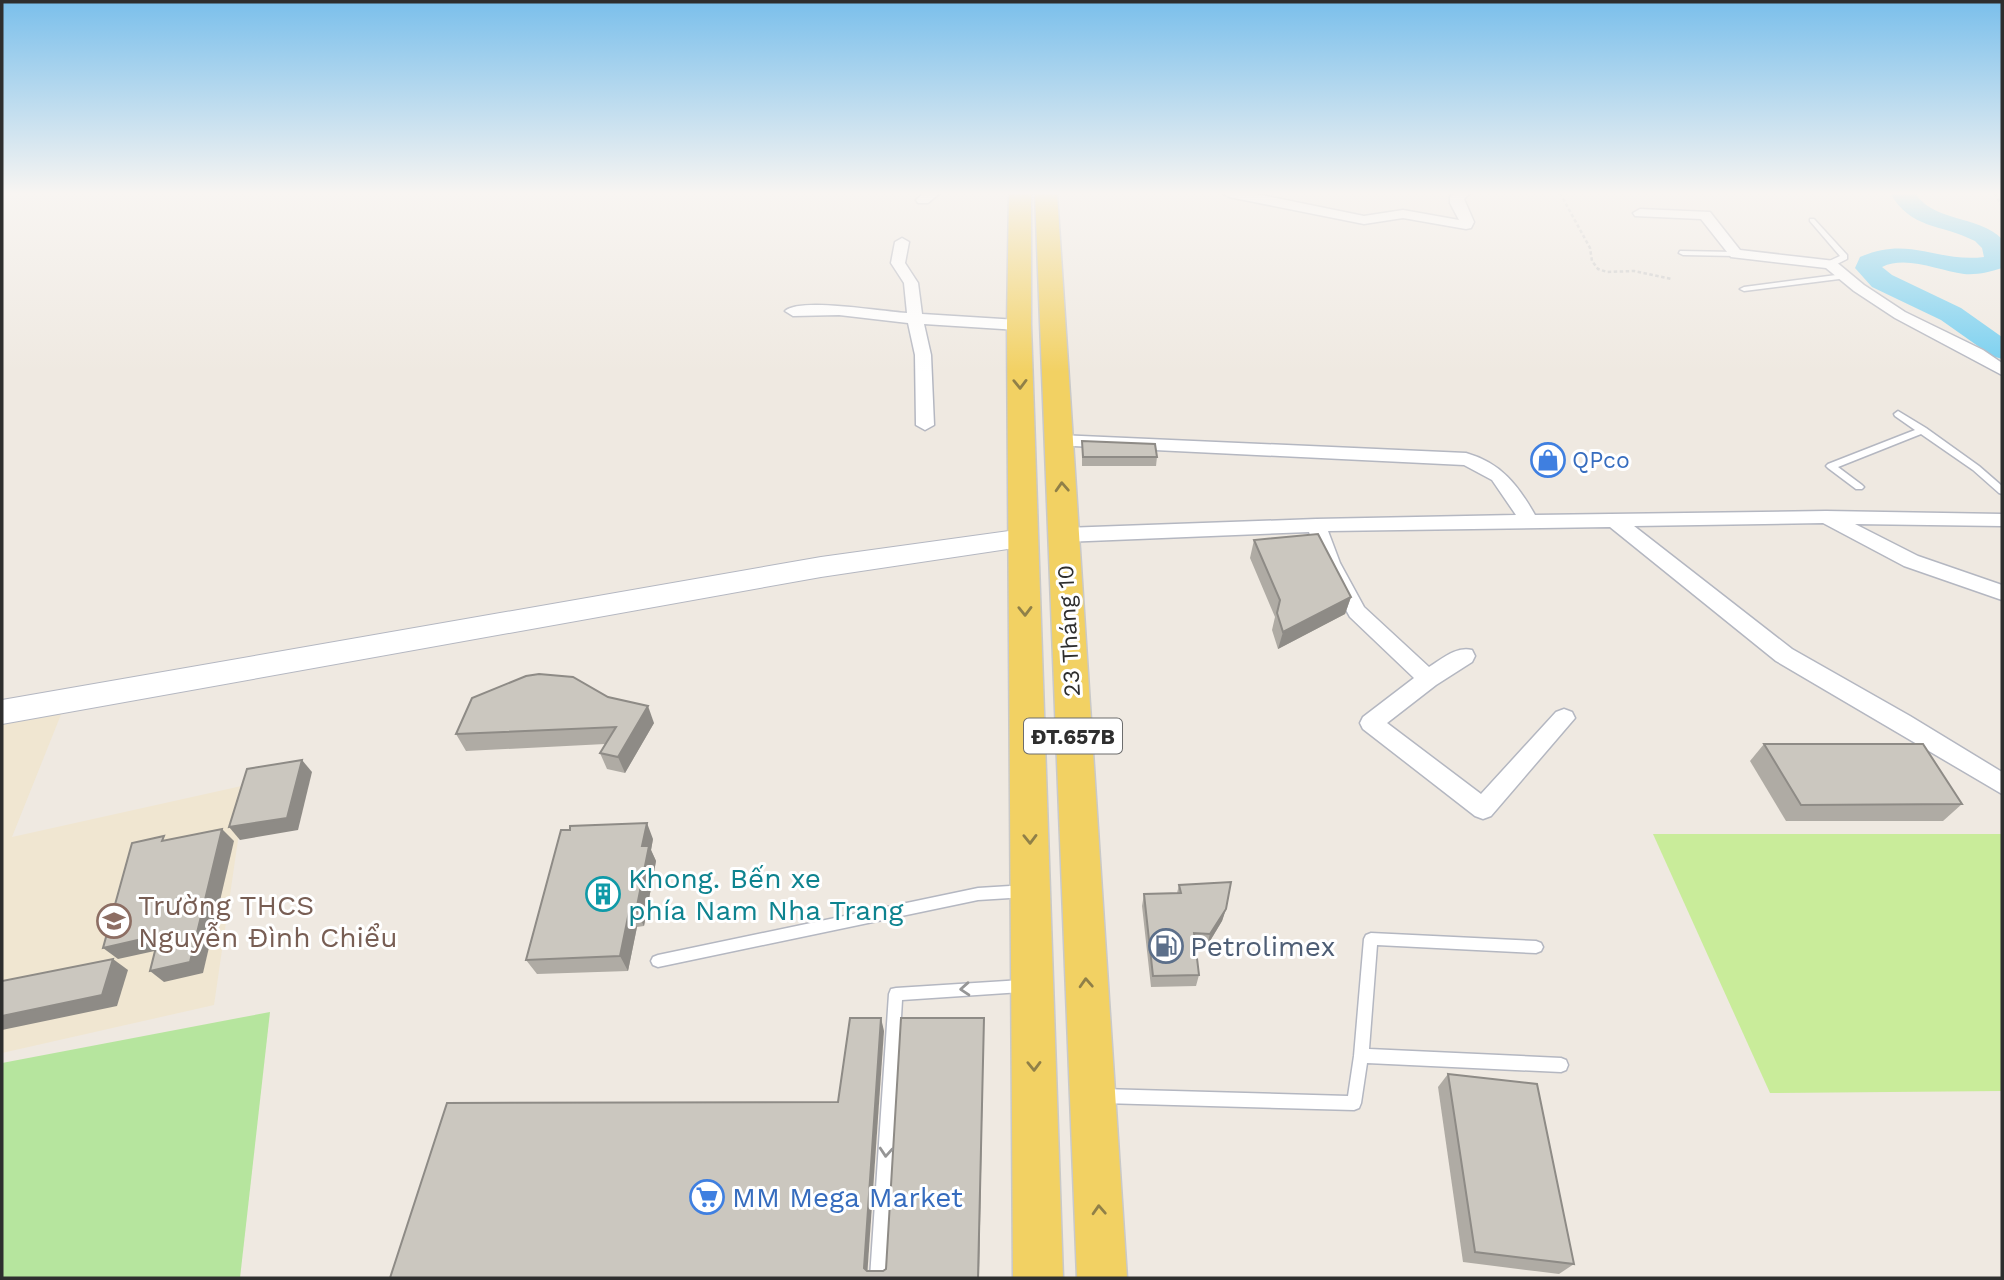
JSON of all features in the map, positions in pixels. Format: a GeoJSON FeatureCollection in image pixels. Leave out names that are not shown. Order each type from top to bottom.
{"type":"FeatureCollection","features":[{"type":"Feature","properties":{"kind":"main road","name":"23 Tháng 10"},"geometry":{"type":"LineString","coordinates":[[1020,253],[1038,1278]]}},
{"type":"Feature","properties":{"kind":"main road","name":"23 Tháng 10"},"geometry":{"type":"LineString","coordinates":[[1049,253],[1102,1278]]}},
{"type":"Feature","properties":{"kind":"main road"},"geometry":{"type":"LineString","coordinates":[[1024,538],[1064,535]]}},
{"type":"Feature","properties":{"kind":"main road"},"geometry":{"type":"LineString","coordinates":[[1031,890],[1081,890]]}},
{"type":"Feature","properties":{"kind":"street"},"geometry":{"type":"LineString","coordinates":[[900,253],[898,263],[911,283],[914,319],[923,363],[925,425]]}},
{"type":"Feature","properties":{"kind":"street"},"geometry":{"type":"LineString","coordinates":[[1736,254],[1830,264],[1900,315],[1977,352],[2002,370]]}},
{"type":"Feature","properties":{"kind":"street"},"geometry":{"type":"LineString","coordinates":[[793,311],[839,310],[914,319],[1019,325]]}},
{"type":"Feature","properties":{"kind":"street"},"geometry":{"type":"LineString","coordinates":[[1059,441],[1466,459],[1499,474],[1530,523]]}},
{"type":"Feature","properties":{"kind":"street"},"geometry":{"type":"LineString","coordinates":[[1064,535],[1316,525],[1826,517],[2002,520]]}},
{"type":"Feature","properties":{"kind":"street"},"geometry":{"type":"LineString","coordinates":[[1826,517],[1911,561],[2002,593]]}},
{"type":"Feature","properties":{"kind":"street"},"geometry":{"type":"LineString","coordinates":[[1616,522],[1784,655],[1902,722],[2002,784]]}},
{"type":"Feature","properties":{"kind":"street"},"geometry":{"type":"LineString","coordinates":[[1316,525],[1331,563],[1357,612],[1428,679]]}},
{"type":"Feature","properties":{"kind":"street"},"geometry":{"type":"LineString","coordinates":[[2,712],[821,567],[1024,538]]}},
{"type":"Feature","properties":{"kind":"street"},"geometry":{"type":"LineString","coordinates":[[1464,656],[1428,679],[1371,723],[1483,809],[1564,718]]}},
{"type":"Feature","properties":{"kind":"lane"},"geometry":{"type":"LineString","coordinates":[[1683,253],[1736,254]]}},
{"type":"Feature","properties":{"kind":"lane"},"geometry":{"type":"LineString","coordinates":[[1830,264],[1844,257],[1840,253]]}},
{"type":"Feature","properties":{"kind":"lane"},"geometry":{"type":"LineString","coordinates":[[1744,289],[1844,276]]}},
{"type":"Feature","properties":{"kind":"lane"},"geometry":{"type":"LineString","coordinates":[[1898,414],[1976,468],[2002,491]]}},
{"type":"Feature","properties":{"kind":"lane"},"geometry":{"type":"LineString","coordinates":[[1859,488],[1831,466],[1923,430]]}},
{"type":"Feature","properties":{"kind":"lane"},"geometry":{"type":"LineString","coordinates":[[658,961],[978,894],[1031,890]]}},
{"type":"Feature","properties":{"kind":"lane"},"geometry":{"type":"LineString","coordinates":[[1092,1096],[1354,1103],[1362,1055],[1371,939],[1536,947]]}},
{"type":"Feature","properties":{"kind":"lane"},"geometry":{"type":"LineString","coordinates":[[878,1278],[896,994],[1033,985]]}},
{"type":"Feature","properties":{"kind":"lane"},"geometry":{"type":"LineString","coordinates":[[1362,1055],[1562,1065]]}},
{"type":"Feature","properties":{"kind":"path"},"geometry":{"type":"LineString","coordinates":[[1591,253],[1592,261],[1598,269],[1606,272],[1634,271],[1672,279]]}},
{"type":"Feature","properties":{"kind":"shaded area","name":"Trường THCS Nguyễn Đình Chiểu"},"geometry":{"type":"Polygon","coordinates":[[[62,712],[12,837],[246,785],[214,1005],[2,1053],[2,724],[62,712]]]}},
{"type":"Feature","properties":{"kind":"green space"},"geometry":{"type":"Polygon","coordinates":[[[1653,834],[2002,834],[2002,1091],[1770,1093],[1653,834]]]}},
{"type":"Feature","properties":{"kind":"green space"},"geometry":{"type":"Polygon","coordinates":[[[270,1012],[240,1278],[2,1278],[2,1063],[270,1012]]]}},
{"type":"Feature","properties":{"kind":"building"},"geometry":{"type":"Polygon","coordinates":[[[1082,441],[1155,444],[1157,457],[1083,457],[1082,441]]]}},
{"type":"Feature","properties":{"kind":"building"},"geometry":{"type":"Polygon","coordinates":[[[1318,534],[1351,597],[1283,632],[1277,613],[1280,600],[1254,540],[1318,534]]]}},
{"type":"Feature","properties":{"kind":"building"},"geometry":{"type":"Polygon","coordinates":[[[539,674],[573,677],[608,697],[648,706],[618,757],[600,753],[616,727],[456,734],[472,698],[526,676],[539,674]]]}},
{"type":"Feature","properties":{"kind":"building"},"geometry":{"type":"Polygon","coordinates":[[[1764,744],[1923,744],[1962,804],[1801,805],[1764,744]]]}},
{"type":"Feature","properties":{"kind":"building"},"geometry":{"type":"Polygon","coordinates":[[[302,760],[287,818],[229,827],[247,769],[302,760]]]}},
{"type":"Feature","properties":{"kind":"building","name":"Khong. Bến xe phía Nam Nha Trang"},"geometry":{"type":"Polygon","coordinates":[[[647,823],[642,846],[649,846],[636,911],[629,912],[620,956],[526,960],[561,830],[570,830],[570,826],[647,823]]]}},
{"type":"Feature","properties":{"kind":"building"},"geometry":{"type":"Polygon","coordinates":[[[222,829],[190,962],[150,971],[159,935],[103,948],[132,843],[164,836],[162,841],[222,829]]]}},
{"type":"Feature","properties":{"kind":"building"},"geometry":{"type":"Polygon","coordinates":[[[1231,882],[1226,909],[1210,934],[1194,933],[1199,975],[1153,976],[1144,894],[1181,893],[1179,885],[1231,882]]]}},
{"type":"Feature","properties":{"kind":"building"},"geometry":{"type":"Polygon","coordinates":[[[113,959],[102,995],[2,1016],[2,981],[113,959]]]}},
{"type":"Feature","properties":{"kind":"building","name":"MM Mega Market"},"geometry":{"type":"Polygon","coordinates":[[[850,1018],[881,1018],[864,1268],[867,1271],[883,1271],[886,1269],[901,1018],[984,1018],[978,1278],[390,1278],[447,1103],[838,1102],[850,1018]]]}},
{"type":"Feature","properties":{"kind":"building"},"geometry":{"type":"Polygon","coordinates":[[[1448,1074],[1537,1084],[1574,1264],[1475,1252],[1448,1074]]]}},
{"type":"Feature","properties":{"kind":"waterway"},"geometry":{"type":"LineString","coordinates":[[1996,253],[1999,261],[1983,266],[1966,266],[1898,255],[1869,263],[1868,268],[1882,281],[1951,314],[2002,350]]}},
{"type":"Feature","properties":{"kind":"place","name":"QPco"},"geometry":{"type":"Point","coordinates":[1548,460]}},
{"type":"Feature","properties":{"kind":"place","name":"Khong. Bến xe phía Nam Nha Trang"},"geometry":{"type":"Point","coordinates":[603,894]}},
{"type":"Feature","properties":{"kind":"place","name":"Trường THCS Nguyễn Đình Chiểu"},"geometry":{"type":"Point","coordinates":[114,921]}},
{"type":"Feature","properties":{"kind":"place","name":"Petrolimex"},"geometry":{"type":"Point","coordinates":[1166,946]}},
{"type":"Feature","properties":{"kind":"place","name":"MM Mega Market"},"geometry":{"type":"Point","coordinates":[707,1197]}}]}
